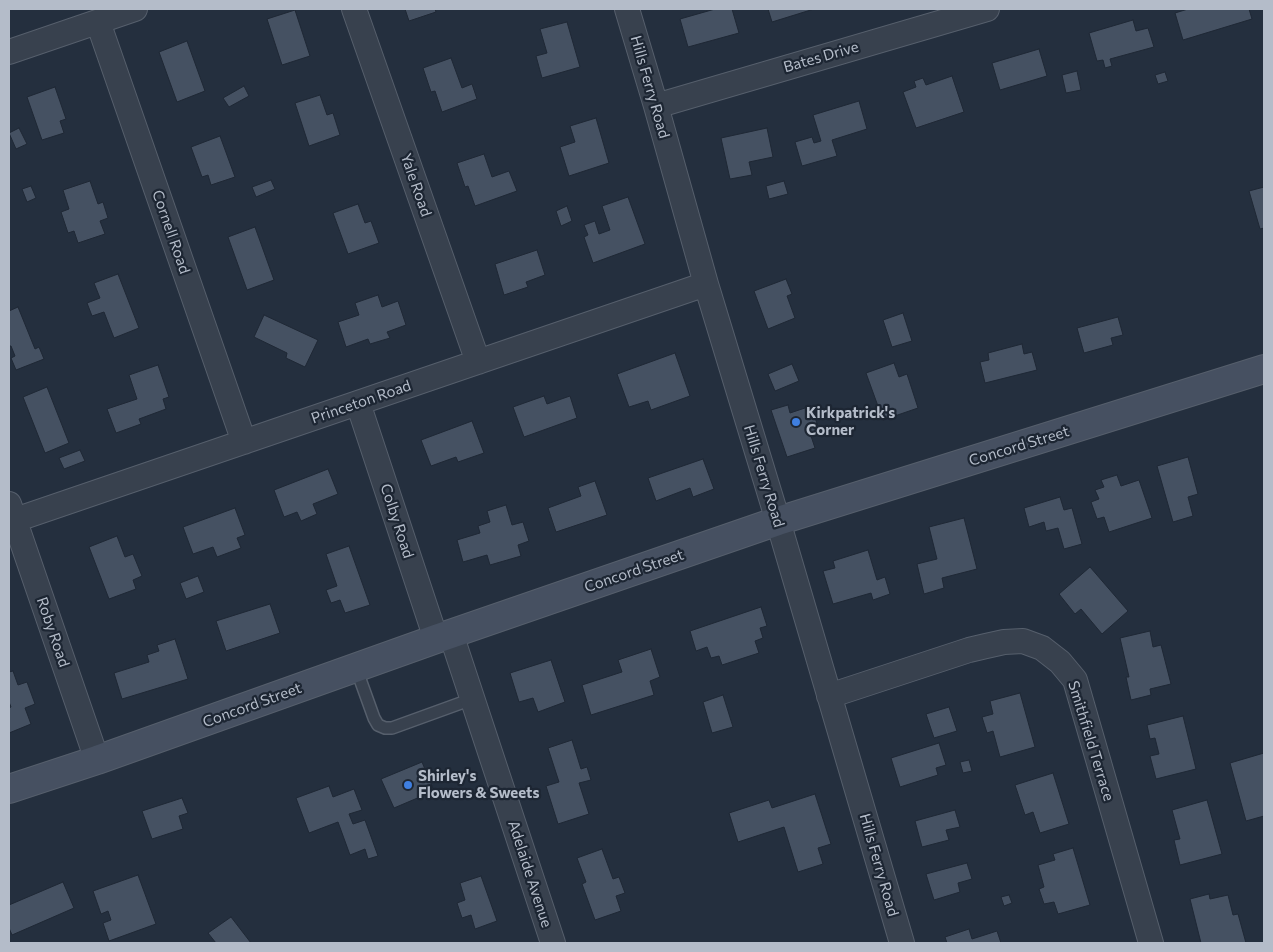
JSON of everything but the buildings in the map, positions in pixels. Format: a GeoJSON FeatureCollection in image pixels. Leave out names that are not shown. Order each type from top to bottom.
{"type":"FeatureCollection","features":[{"type":"Feature","properties":{"kind":"main road","name":"Concord Street"},"geometry":{"type":"LineString","coordinates":[[9,789],[97,760],[778,521],[1264,369]]}},
{"type":"Feature","properties":{"kind":"street"},"geometry":{"type":"LineString","coordinates":[[9,52],[135,9]]}},
{"type":"Feature","properties":{"kind":"street","name":"Yale Road"},"geometry":{"type":"LineString","coordinates":[[354,9],[478,362]]}},
{"type":"Feature","properties":{"kind":"street","name":"Hills Ferry Road"},"geometry":{"type":"LineString","coordinates":[[627,9],[706,284],[902,943]]}},
{"type":"Feature","properties":{"kind":"street","name":"Bates Drive"},"geometry":{"type":"LineString","coordinates":[[656,106],[986,9]]}},
{"type":"Feature","properties":{"kind":"street","name":"Cornell Road"},"geometry":{"type":"LineString","coordinates":[[98,22],[244,442]]}},
{"type":"Feature","properties":{"kind":"street","name":"Princeton Road"},"geometry":{"type":"LineString","coordinates":[[12,512],[244,442],[706,284]]}},
{"type":"Feature","properties":{"kind":"street","name":"Colby Road"},"geometry":{"type":"LineString","coordinates":[[358,403],[443,637]]}},
{"type":"Feature","properties":{"kind":"street","name":"Roby Road"},"geometry":{"type":"LineString","coordinates":[[12,512],[97,760]]}},
{"type":"Feature","properties":{"kind":"street","name":"Adelaide Avenue"},"geometry":{"type":"LineString","coordinates":[[443,637],[472,699],[553,943]]}},
{"type":"Feature","properties":{"kind":"street","name":"Smithfield Terrace"},"geometry":{"type":"LineString","coordinates":[[829,696],[968,650],[1004,642],[1023,642],[1042,648],[1060,662],[1076,680],[1150,943]]}},
{"type":"Feature","properties":{"kind":"lane"},"geometry":{"type":"LineString","coordinates":[[356,668],[374,718],[378,725],[385,728],[392,728],[472,699]]}},
{"type":"Feature","properties":{"kind":"place","name":"Kirkpatrick's Corner"},"geometry":{"type":"Point","coordinates":[796,422]}},
{"type":"Feature","properties":{"kind":"place","name":"Shirley's Flowers & Sweets"},"geometry":{"type":"Point","coordinates":[408,785]}}]}
